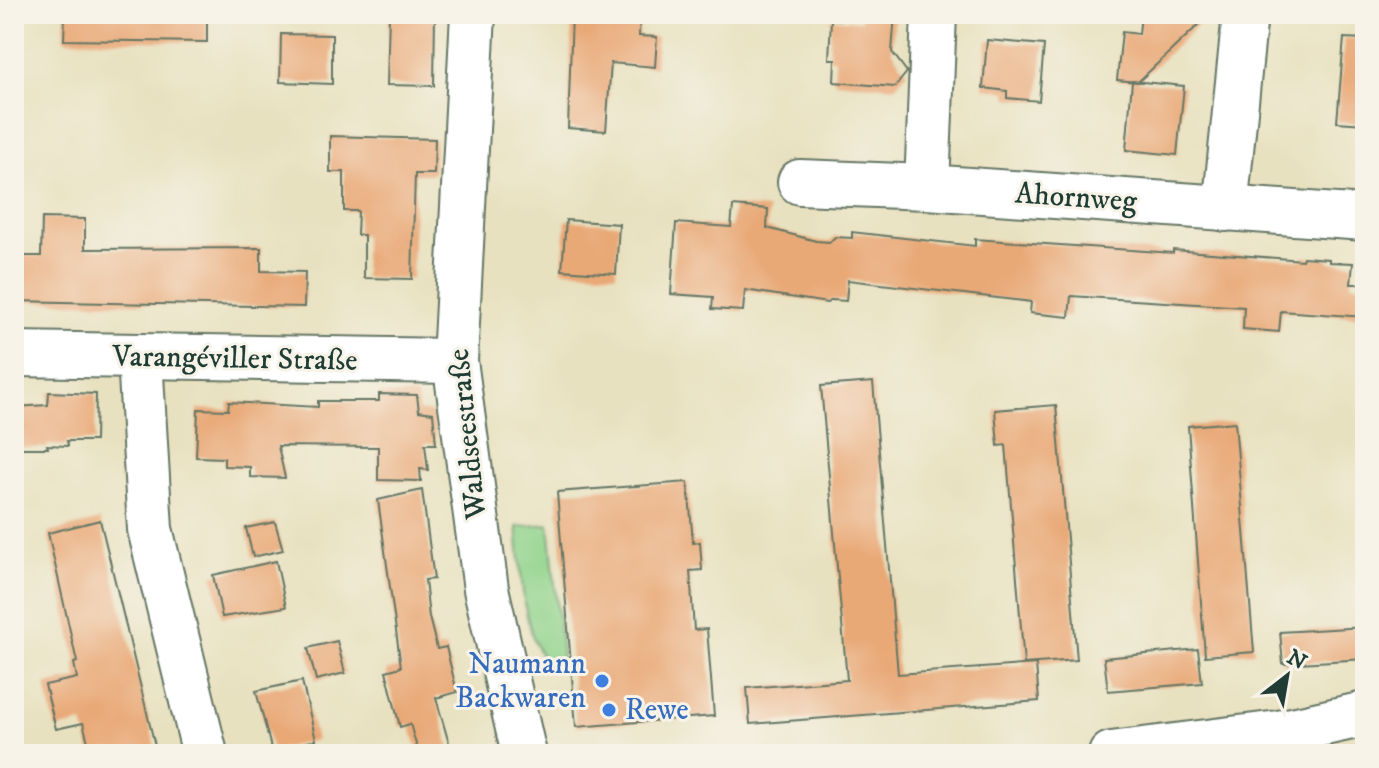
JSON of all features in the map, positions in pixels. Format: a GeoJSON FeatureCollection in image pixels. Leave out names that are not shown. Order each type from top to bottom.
{"type":"FeatureCollection","features":[{"type":"Feature","properties":{"kind":"street","name":"Waldseestraße"},"geometry":{"type":"LineString","coordinates":[[473,14],[455,361],[486,589],[524,754]]}},
{"type":"Feature","properties":{"kind":"street"},"geometry":{"type":"LineString","coordinates":[[927,187],[934,14]]}},
{"type":"Feature","properties":{"kind":"street"},"geometry":{"type":"LineString","coordinates":[[1225,209],[1245,14]]}},
{"type":"Feature","properties":{"kind":"street","name":"Ahornweg"},"geometry":{"type":"LineString","coordinates":[[800,182],[927,187],[1365,218]]}},
{"type":"Feature","properties":{"kind":"street","name":"Varangéviller Straße"},"geometry":{"type":"LineString","coordinates":[[14,354],[455,361]]}},
{"type":"Feature","properties":{"kind":"street"},"geometry":{"type":"LineString","coordinates":[[140,358],[150,529],[205,754]]}},
{"type":"Feature","properties":{"kind":"street"},"geometry":{"type":"LineString","coordinates":[[1111,754],[1279,733],[1365,714]]}},
{"type":"Feature","properties":{"kind":"green space"},"geometry":{"type":"Polygon","coordinates":[[[549,524],[563,667],[550,669],[540,654],[528,620],[517,527],[549,524]]]}},
{"type":"Feature","properties":{"kind":"building"},"geometry":{"type":"Polygon","coordinates":[[[65,14],[207,14],[207,42],[64,40],[65,14]]]}},
{"type":"Feature","properties":{"kind":"building"},"geometry":{"type":"Polygon","coordinates":[[[389,14],[435,14],[434,86],[387,85],[389,14]]]}},
{"type":"Feature","properties":{"kind":"building"},"geometry":{"type":"Polygon","coordinates":[[[572,14],[640,14],[639,36],[657,37],[655,67],[611,63],[606,131],[568,128],[572,14]]]}},
{"type":"Feature","properties":{"kind":"building"},"geometry":{"type":"Polygon","coordinates":[[[862,14],[895,14],[892,52],[907,72],[895,87],[834,82],[835,59],[829,59],[831,19],[861,21],[862,14]]]}},
{"type":"Feature","properties":{"kind":"building"},"geometry":{"type":"Polygon","coordinates":[[[1141,14],[1210,14],[1138,82],[1117,80],[1122,32],[1139,34],[1141,14]]]}},
{"type":"Feature","properties":{"kind":"building"},"geometry":{"type":"Polygon","coordinates":[[[281,34],[332,35],[332,84],[280,82],[281,34]]]}},
{"type":"Feature","properties":{"kind":"building"},"geometry":{"type":"Polygon","coordinates":[[[1344,38],[1365,39],[1365,124],[1337,122],[1344,38]]]}},
{"type":"Feature","properties":{"kind":"building"},"geometry":{"type":"Polygon","coordinates":[[[987,40],[1044,45],[1039,101],[1007,98],[1007,91],[983,88],[987,40]]]}},
{"type":"Feature","properties":{"kind":"building"},"geometry":{"type":"Polygon","coordinates":[[[1132,81],[1184,86],[1177,155],[1126,150],[1132,81]]]}},
{"type":"Feature","properties":{"kind":"building"},"geometry":{"type":"Polygon","coordinates":[[[330,136],[435,139],[434,174],[415,174],[412,279],[364,278],[364,235],[357,235],[358,211],[344,211],[344,172],[330,172],[330,136]]]}},
{"type":"Feature","properties":{"kind":"building"},"geometry":{"type":"Polygon","coordinates":[[[733,206],[768,209],[767,228],[816,241],[830,242],[835,237],[852,238],[852,232],[975,246],[975,239],[1173,253],[1173,250],[1302,260],[1303,257],[1353,263],[1351,284],[1365,284],[1365,317],[1281,311],[1279,332],[1243,329],[1244,307],[1071,296],[1069,317],[1030,313],[1031,302],[848,280],[846,301],[832,300],[827,303],[745,290],[743,311],[712,309],[713,297],[671,294],[676,223],[731,227],[733,206]]]}},
{"type":"Feature","properties":{"kind":"building"},"geometry":{"type":"Polygon","coordinates":[[[42,218],[85,219],[85,249],[261,248],[261,271],[305,272],[304,307],[14,301],[14,256],[41,256],[42,218]]]}},
{"type":"Feature","properties":{"kind":"building"},"geometry":{"type":"Polygon","coordinates":[[[566,220],[619,224],[616,274],[562,270],[566,220]]]}},
{"type":"Feature","properties":{"kind":"building"},"geometry":{"type":"Polygon","coordinates":[[[873,382],[898,674],[1036,664],[1039,701],[750,724],[747,688],[847,680],[821,386],[873,382]]]}},
{"type":"Feature","properties":{"kind":"building"},"geometry":{"type":"Polygon","coordinates":[[[49,392],[96,394],[95,441],[67,441],[68,446],[47,445],[48,448],[14,448],[14,407],[48,405],[49,392]]]}},
{"type":"Feature","properties":{"kind":"building"},"geometry":{"type":"Polygon","coordinates":[[[379,394],[417,395],[419,411],[433,413],[436,444],[425,444],[428,470],[420,469],[421,481],[378,480],[378,447],[278,446],[285,478],[250,477],[250,467],[224,466],[224,458],[196,457],[198,409],[228,410],[229,402],[318,407],[318,401],[379,401],[379,394]]]}},
{"type":"Feature","properties":{"kind":"building"},"geometry":{"type":"Polygon","coordinates":[[[1056,405],[1077,660],[1024,664],[1006,445],[998,446],[995,410],[1056,405]]]}},
{"type":"Feature","properties":{"kind":"building"},"geometry":{"type":"Polygon","coordinates":[[[1235,422],[1254,652],[1205,656],[1188,426],[1235,422]]]}},
{"type":"Feature","properties":{"kind":"building"},"geometry":{"type":"Polygon","coordinates":[[[688,482],[693,543],[700,542],[702,570],[690,571],[694,630],[707,629],[714,716],[576,727],[557,492],[688,482]]]}},
{"type":"Feature","properties":{"kind":"building"},"geometry":{"type":"Polygon","coordinates":[[[422,490],[434,579],[425,580],[429,617],[437,649],[446,647],[457,692],[436,698],[450,747],[419,754],[410,724],[400,727],[386,671],[401,667],[378,500],[422,490]]]}},
{"type":"Feature","properties":{"kind":"building"},"geometry":{"type":"Polygon","coordinates":[[[100,520],[157,754],[91,754],[83,723],[56,729],[45,685],[77,678],[74,663],[77,662],[48,533],[100,520]]]}},
{"type":"Feature","properties":{"kind":"building"},"geometry":{"type":"Polygon","coordinates":[[[275,522],[283,550],[253,557],[246,528],[275,522]]]}},
{"type":"Feature","properties":{"kind":"building"},"geometry":{"type":"Polygon","coordinates":[[[276,561],[286,607],[222,617],[213,575],[276,561]]]}},
{"type":"Feature","properties":{"kind":"building"},"geometry":{"type":"Polygon","coordinates":[[[1365,627],[1365,659],[1283,664],[1280,632],[1365,627]]]}},
{"type":"Feature","properties":{"kind":"building"},"geometry":{"type":"Polygon","coordinates":[[[337,641],[345,673],[316,680],[308,648],[337,641]]]}},
{"type":"Feature","properties":{"kind":"building"},"geometry":{"type":"Polygon","coordinates":[[[1198,649],[1202,683],[1108,691],[1104,658],[1198,649]]]}},
{"type":"Feature","properties":{"kind":"building"},"geometry":{"type":"Polygon","coordinates":[[[302,681],[316,740],[272,751],[256,691],[302,681]]]}},
{"type":"Feature","properties":{"kind":"place","name":"Naumann Backwaren"},"geometry":{"type":"Point","coordinates":[602,681]}},
{"type":"Feature","properties":{"kind":"place","name":"Rewe"},"geometry":{"type":"Point","coordinates":[609,710]}}]}
